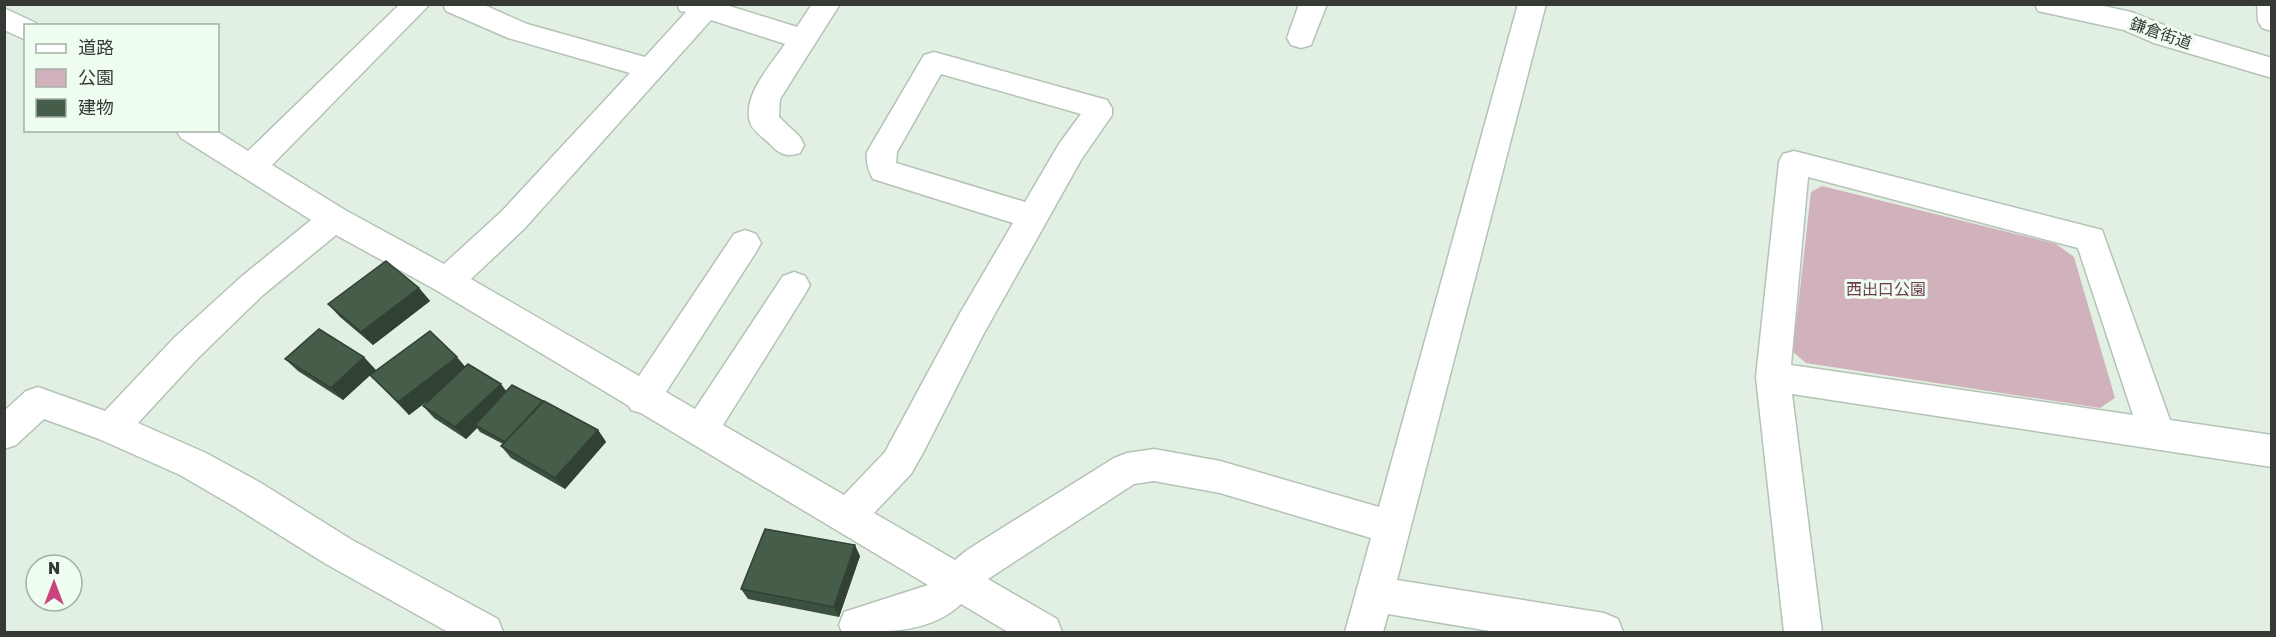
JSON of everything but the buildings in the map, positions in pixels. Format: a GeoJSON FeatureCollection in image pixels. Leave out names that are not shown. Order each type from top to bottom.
{"type":"FeatureCollection","features":[{"type":"Feature","properties":{"kind":"street"},"geometry":{"type":"LineString","coordinates":[[251,166],[417,4]]}},
{"type":"Feature","properties":{"kind":"street"},"geometry":{"type":"LineString","coordinates":[[456,4],[518,32],[652,69]]}},
{"type":"Feature","properties":{"kind":"street"},"geometry":{"type":"LineString","coordinates":[[789,145],[764,121],[765,98],[827,4]]}},
{"type":"Feature","properties":{"kind":"street"},"geometry":{"type":"LineString","coordinates":[[1300,38],[1313,4]]}},
{"type":"Feature","properties":{"kind":"street"},"geometry":{"type":"LineString","coordinates":[[1364,633],[1532,4]]}},
{"type":"Feature","properties":{"kind":"street","name":"鎌倉街道"},"geometry":{"type":"LineString","coordinates":[[2048,4],[2131,13],[2164,36],[2271,68]]}},
{"type":"Feature","properties":{"kind":"street"},"geometry":{"type":"LineString","coordinates":[[2271,4],[2271,21]]}},
{"type":"Feature","properties":{"kind":"street"},"geometry":{"type":"LineString","coordinates":[[447,281],[513,220],[652,69],[698,7],[803,39]]}},
{"type":"Feature","properties":{"kind":"street"},"geometry":{"type":"LineString","coordinates":[[4,17],[24,29]]}},
{"type":"Feature","properties":{"kind":"street"},"geometry":{"type":"LineString","coordinates":[[848,517],[898,463],[971,325],[1033,218],[1070,152],[1097,115],[1097,108],[934,62],[882,152],[881,164],[884,171],[1033,218]]}},
{"type":"Feature","properties":{"kind":"street"},"geometry":{"type":"LineString","coordinates":[[194,132],[334,219],[447,281],[643,399],[701,430],[1043,633]]}},
{"type":"Feature","properties":{"kind":"street"},"geometry":{"type":"LineString","coordinates":[[1803,633],[1773,377],[1794,162],[2091,239],[2157,435]]}},
{"type":"Feature","properties":{"kind":"street"},"geometry":{"type":"LineString","coordinates":[[111,428],[195,339],[252,286],[334,219]]}},
{"type":"Feature","properties":{"kind":"street"},"geometry":{"type":"LineString","coordinates":[[643,399],[745,243]]}},
{"type":"Feature","properties":{"kind":"street"},"geometry":{"type":"LineString","coordinates":[[701,430],[794,285]]}},
{"type":"Feature","properties":{"kind":"street"},"geometry":{"type":"LineString","coordinates":[[1773,377],[2271,451]]}},
{"type":"Feature","properties":{"kind":"street"},"geometry":{"type":"LineString","coordinates":[[4,434],[38,402],[111,428],[211,474],[339,552],[484,633]]}},
{"type":"Feature","properties":{"kind":"street"},"geometry":{"type":"LineString","coordinates":[[858,625],[937,602],[980,562],[1127,469],[1154,465],[1220,477],[1392,527]]}},
{"type":"Feature","properties":{"kind":"street"},"geometry":{"type":"LineString","coordinates":[[1374,594],[1604,633]]}},
{"type":"Feature","properties":{"kind":"green space","name":"西出口公園"},"geometry":{"type":"Polygon","coordinates":[[[1822,186],[2056,244],[2074,257],[2115,398],[2100,408],[1806,363],[1793,352],[1811,192],[1822,186]]]}}]}
